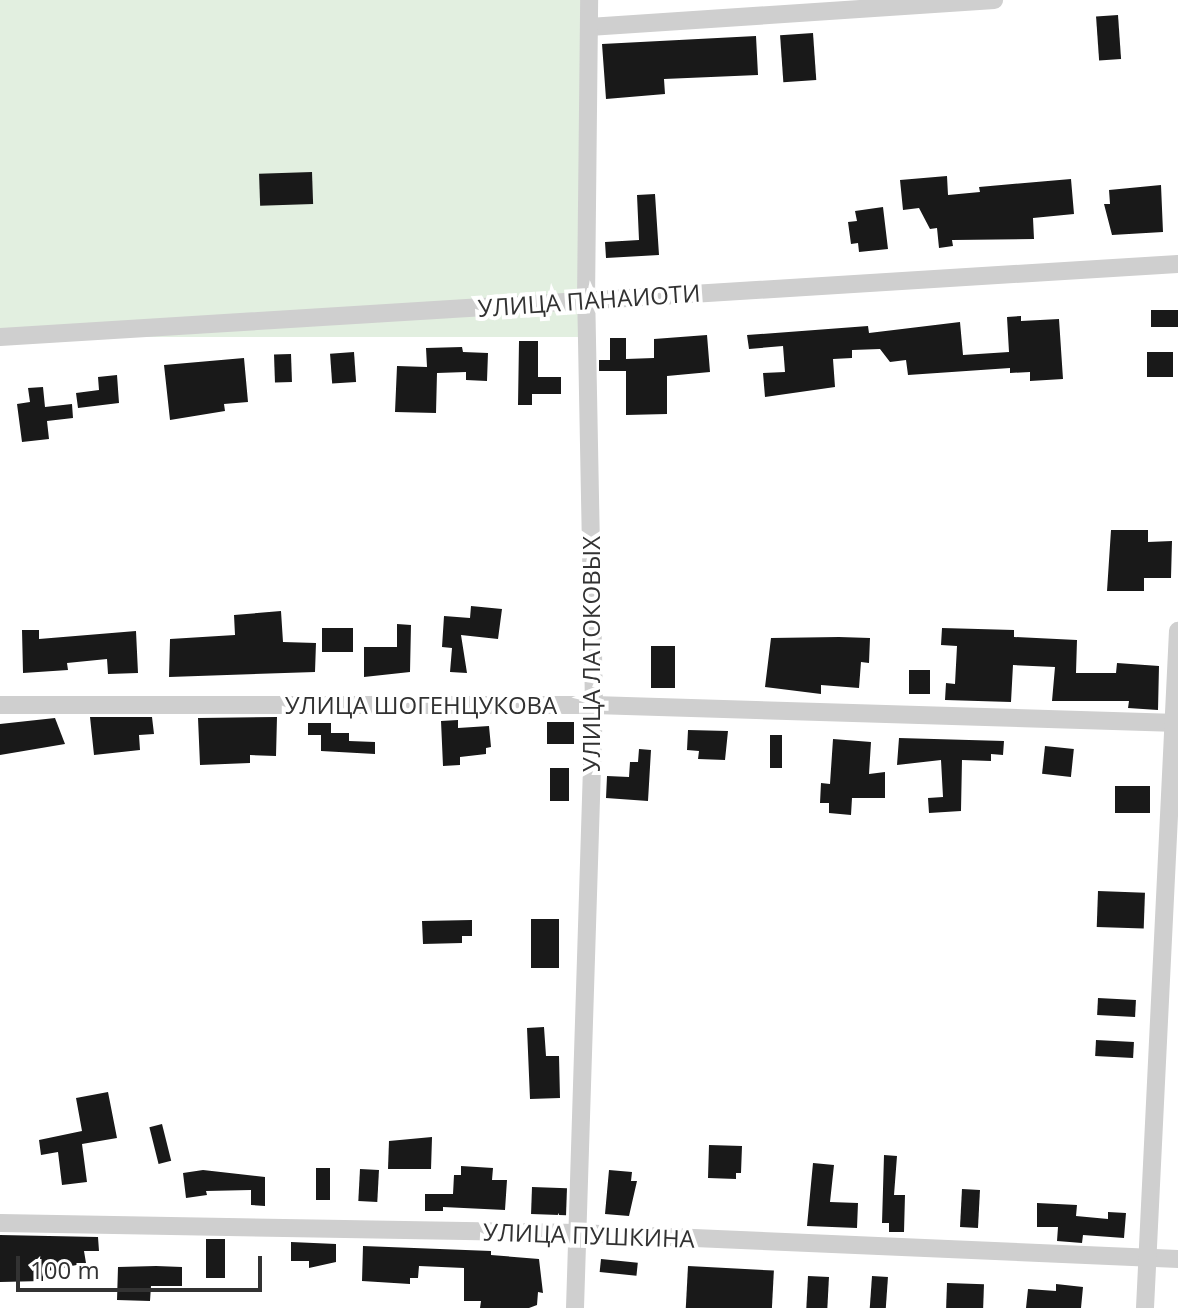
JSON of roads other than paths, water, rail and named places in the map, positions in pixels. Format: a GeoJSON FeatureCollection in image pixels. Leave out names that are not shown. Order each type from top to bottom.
{"type":"FeatureCollection","features":[{"type":"Feature","properties":{"kind":"street","name":"УЛИЦА ЛАТОКОВЫХ"},"geometry":{"type":"LineString","coordinates":[[575,1308],[594,705],[586,301],[589,0]]}},
{"type":"Feature","properties":{"kind":"street"},"geometry":{"type":"LineString","coordinates":[[589,27],[994,0]]}},
{"type":"Feature","properties":{"kind":"street","name":"УЛИЦА ПАНАИОТИ"},"geometry":{"type":"LineString","coordinates":[[0,337],[1178,264]]}},
{"type":"Feature","properties":{"kind":"street"},"geometry":{"type":"LineString","coordinates":[[1145,1308],[1178,631]]}},
{"type":"Feature","properties":{"kind":"street","name":"УЛИЦА ШОГЕНЦУКОВА"},"geometry":{"type":"LineString","coordinates":[[0,705],[594,705],[1175,722]]}},
{"type":"Feature","properties":{"kind":"street","name":"УЛИЦА ПУШКИНА"},"geometry":{"type":"LineString","coordinates":[[0,1223],[578,1233],[1178,1259]]}}]}
